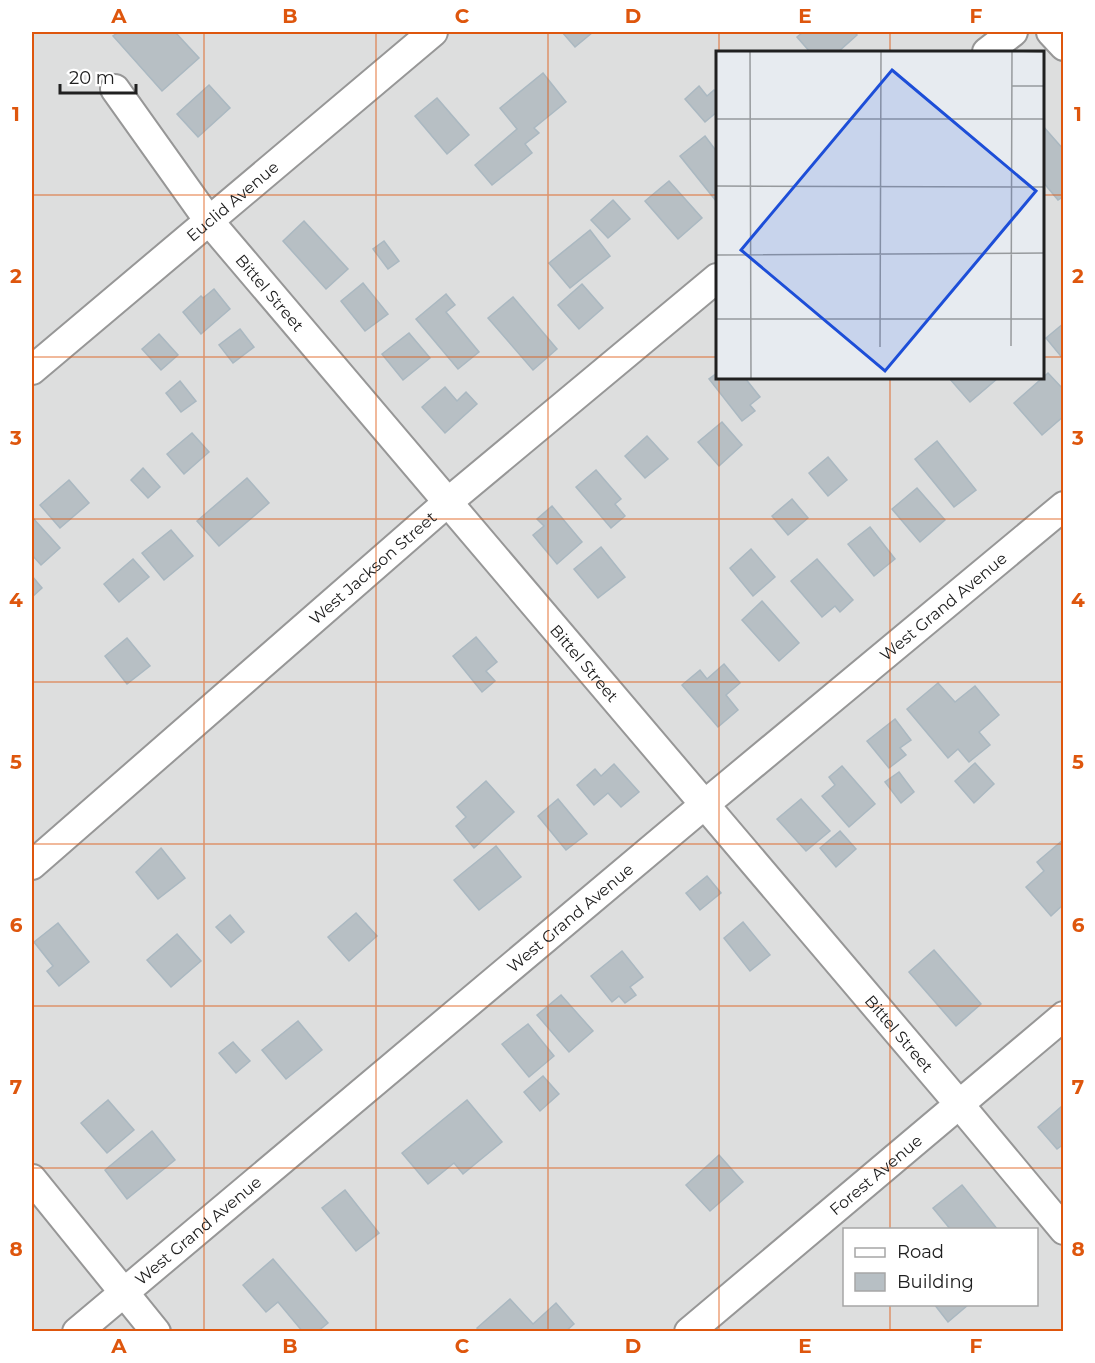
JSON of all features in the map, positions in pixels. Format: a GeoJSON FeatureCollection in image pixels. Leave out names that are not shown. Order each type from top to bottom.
{"type":"FeatureCollection","features":[{"type":"Feature","properties":{"kind":"street","name":"Euclid Avenue"},"geometry":{"type":"LineString","coordinates":[[32,370],[433,32]]}},
{"type":"Feature","properties":{"kind":"street"},"geometry":{"type":"LineString","coordinates":[[988,51],[1013,32]]}},
{"type":"Feature","properties":{"kind":"street"},"geometry":{"type":"LineString","coordinates":[[1052,32],[1064,46]]}},
{"type":"Feature","properties":{"kind":"street","name":"Bittel Street"},"geometry":{"type":"LineString","coordinates":[[115,89],[209,221],[1064,1230]]}},
{"type":"Feature","properties":{"kind":"street","name":"West Jackson Street"},"geometry":{"type":"LineString","coordinates":[[32,865],[448,502],[716,279]]}},
{"type":"Feature","properties":{"kind":"street","name":"West Grand Avenue"},"geometry":{"type":"LineString","coordinates":[[77,1332],[1064,506]]}},
{"type":"Feature","properties":{"kind":"street","name":"Forest Avenue"},"geometry":{"type":"LineString","coordinates":[[688,1332],[1064,1016]]}},
{"type":"Feature","properties":{"kind":"street"},"geometry":{"type":"LineString","coordinates":[[32,1179],[156,1332]]}},
{"type":"Feature","properties":{"kind":"shaded area"},"geometry":{"type":"Polygon","coordinates":[[[32,32],[1063,32],[1063,1331],[32,1331],[32,32]]]}},
{"type":"Feature","properties":{"kind":"building"},"geometry":{"type":"Polygon","coordinates":[[[119,32],[175,32],[199,58],[162,91],[113,36],[119,32]]]}},
{"type":"Feature","properties":{"kind":"building"},"geometry":{"type":"Polygon","coordinates":[[[562,32],[593,32],[575,47],[562,32]]]}},
{"type":"Feature","properties":{"kind":"building"},"geometry":{"type":"Polygon","coordinates":[[[803,32],[854,32],[857,35],[839,51],[809,51],[797,37],[803,32]]]}},
{"type":"Feature","properties":{"kind":"building"},"geometry":{"type":"Polygon","coordinates":[[[543,73],[566,102],[534,128],[539,133],[525,144],[532,153],[492,185],[475,165],[517,129],[500,108],[543,73]]]}},
{"type":"Feature","properties":{"kind":"building"},"geometry":{"type":"Polygon","coordinates":[[[209,85],[230,108],[198,137],[177,114],[209,85]]]}},
{"type":"Feature","properties":{"kind":"building"},"geometry":{"type":"Polygon","coordinates":[[[699,86],[707,96],[714,90],[716,92],[716,113],[705,122],[685,99],[699,86]]]}},
{"type":"Feature","properties":{"kind":"building"},"geometry":{"type":"Polygon","coordinates":[[[437,98],[469,135],[447,154],[415,116],[437,98]]]}},
{"type":"Feature","properties":{"kind":"building"},"geometry":{"type":"Polygon","coordinates":[[[1044,127],[1064,150],[1064,196],[1058,200],[1044,183],[1044,127]]]}},
{"type":"Feature","properties":{"kind":"building"},"geometry":{"type":"Polygon","coordinates":[[[705,136],[716,151],[716,201],[680,156],[705,136]]]}},
{"type":"Feature","properties":{"kind":"building"},"geometry":{"type":"Polygon","coordinates":[[[669,181],[702,218],[678,239],[645,201],[669,181]]]}},
{"type":"Feature","properties":{"kind":"building"},"geometry":{"type":"Polygon","coordinates":[[[613,200],[630,219],[608,238],[591,220],[613,200]]]}},
{"type":"Feature","properties":{"kind":"building"},"geometry":{"type":"Polygon","coordinates":[[[304,221],[348,269],[326,289],[283,241],[304,221]]]}},
{"type":"Feature","properties":{"kind":"building"},"geometry":{"type":"Polygon","coordinates":[[[590,230],[610,256],[570,288],[549,263],[590,230]]]}},
{"type":"Feature","properties":{"kind":"building"},"geometry":{"type":"Polygon","coordinates":[[[384,241],[399,261],[388,269],[373,249],[384,241]]]}},
{"type":"Feature","properties":{"kind":"building"},"geometry":{"type":"Polygon","coordinates":[[[363,283],[388,314],[365,331],[341,301],[363,283]]]}},
{"type":"Feature","properties":{"kind":"building"},"geometry":{"type":"Polygon","coordinates":[[[582,284],[603,308],[579,329],[558,305],[582,284]]]}},
{"type":"Feature","properties":{"kind":"building"},"geometry":{"type":"Polygon","coordinates":[[[214,289],[230,309],[201,334],[183,312],[201,296],[203,298],[214,289]]]}},
{"type":"Feature","properties":{"kind":"building"},"geometry":{"type":"Polygon","coordinates":[[[446,294],[455,305],[446,312],[479,352],[458,369],[416,319],[446,294]]]}},
{"type":"Feature","properties":{"kind":"building"},"geometry":{"type":"Polygon","coordinates":[[[513,297],[557,349],[533,370],[488,318],[513,297]]]}},
{"type":"Feature","properties":{"kind":"building"},"geometry":{"type":"Polygon","coordinates":[[[1064,323],[1064,360],[1046,338],[1064,323]]]}},
{"type":"Feature","properties":{"kind":"building"},"geometry":{"type":"Polygon","coordinates":[[[240,329],[254,347],[233,363],[219,345],[240,329]]]}},
{"type":"Feature","properties":{"kind":"building"},"geometry":{"type":"Polygon","coordinates":[[[409,333],[430,358],[403,380],[382,354],[409,333]]]}},
{"type":"Feature","properties":{"kind":"building"},"geometry":{"type":"Polygon","coordinates":[[[159,334],[178,355],[161,370],[142,349],[159,334]]]}},
{"type":"Feature","properties":{"kind":"building"},"geometry":{"type":"Polygon","coordinates":[[[1048,373],[1064,390],[1064,416],[1042,435],[1014,403],[1040,380],[1044,380],[1048,373]]]}},
{"type":"Feature","properties":{"kind":"building"},"geometry":{"type":"Polygon","coordinates":[[[716,374],[716,380],[747,380],[760,397],[750,405],[755,411],[742,421],[709,379],[716,374]]]}},
{"type":"Feature","properties":{"kind":"building"},"geometry":{"type":"Polygon","coordinates":[[[951,380],[996,380],[970,402],[951,380]]]}},
{"type":"Feature","properties":{"kind":"building"},"geometry":{"type":"Polygon","coordinates":[[[180,381],[196,401],[181,412],[166,393],[180,381]]]}},
{"type":"Feature","properties":{"kind":"building"},"geometry":{"type":"Polygon","coordinates":[[[445,387],[457,401],[466,392],[477,404],[445,433],[422,407],[445,387]]]}},
{"type":"Feature","properties":{"kind":"building"},"geometry":{"type":"Polygon","coordinates":[[[722,422],[742,445],[719,466],[698,442],[722,422]]]}},
{"type":"Feature","properties":{"kind":"building"},"geometry":{"type":"Polygon","coordinates":[[[192,433],[209,452],[184,474],[167,454],[192,433]]]}},
{"type":"Feature","properties":{"kind":"building"},"geometry":{"type":"Polygon","coordinates":[[[647,436],[668,459],[645,478],[625,456],[647,436]]]}},
{"type":"Feature","properties":{"kind":"building"},"geometry":{"type":"Polygon","coordinates":[[[937,441],[976,490],[954,507],[915,459],[937,441]]]}},
{"type":"Feature","properties":{"kind":"building"},"geometry":{"type":"Polygon","coordinates":[[[828,457],[847,480],[828,496],[809,473],[828,457]]]}},
{"type":"Feature","properties":{"kind":"building"},"geometry":{"type":"Polygon","coordinates":[[[143,468],[160,487],[148,498],[131,480],[143,468]]]}},
{"type":"Feature","properties":{"kind":"building"},"geometry":{"type":"Polygon","coordinates":[[[596,470],[621,499],[615,504],[625,516],[611,528],[576,487],[596,470]]]}},
{"type":"Feature","properties":{"kind":"building"},"geometry":{"type":"Polygon","coordinates":[[[247,478],[269,503],[219,546],[197,521],[247,478]]]}},
{"type":"Feature","properties":{"kind":"building"},"geometry":{"type":"Polygon","coordinates":[[[69,480],[89,503],[60,528],[40,505],[69,480]]]}},
{"type":"Feature","properties":{"kind":"building"},"geometry":{"type":"Polygon","coordinates":[[[917,488],[945,520],[920,542],[892,509],[917,488]]]}},
{"type":"Feature","properties":{"kind":"building"},"geometry":{"type":"Polygon","coordinates":[[[792,499],[808,518],[788,535],[772,516],[792,499]]]}},
{"type":"Feature","properties":{"kind":"building"},"geometry":{"type":"Polygon","coordinates":[[[552,506],[582,542],[557,564],[533,535],[544,526],[537,519],[552,506]]]}},
{"type":"Feature","properties":{"kind":"building"},"geometry":{"type":"Polygon","coordinates":[[[32,517],[60,548],[41,565],[32,555],[32,517]]]}},
{"type":"Feature","properties":{"kind":"building"},"geometry":{"type":"Polygon","coordinates":[[[870,527],[895,559],[874,576],[848,544],[870,527]]]}},
{"type":"Feature","properties":{"kind":"building"},"geometry":{"type":"Polygon","coordinates":[[[171,530],[193,556],[164,580],[142,553],[171,530]]]}},
{"type":"Feature","properties":{"kind":"building"},"geometry":{"type":"Polygon","coordinates":[[[601,547],[625,577],[598,598],[574,569],[601,547]]]}},
{"type":"Feature","properties":{"kind":"building"},"geometry":{"type":"Polygon","coordinates":[[[751,549],[775,577],[753,596],[730,568],[751,549]]]}},
{"type":"Feature","properties":{"kind":"building"},"geometry":{"type":"Polygon","coordinates":[[[133,559],[149,577],[119,602],[104,584],[133,559]]]}},
{"type":"Feature","properties":{"kind":"building"},"geometry":{"type":"Polygon","coordinates":[[[817,559],[853,600],[840,612],[835,606],[822,617],[791,581],[817,559]]]}},
{"type":"Feature","properties":{"kind":"building"},"geometry":{"type":"Polygon","coordinates":[[[32,576],[42,588],[32,597],[32,576]]]}},
{"type":"Feature","properties":{"kind":"building"},"geometry":{"type":"Polygon","coordinates":[[[762,601],[799,643],[779,661],[742,620],[762,601]]]}},
{"type":"Feature","properties":{"kind":"building"},"geometry":{"type":"Polygon","coordinates":[[[476,637],[497,662],[486,671],[495,681],[482,692],[453,656],[476,637]]]}},
{"type":"Feature","properties":{"kind":"building"},"geometry":{"type":"Polygon","coordinates":[[[127,638],[150,666],[127,684],[105,656],[127,638]]]}},
{"type":"Feature","properties":{"kind":"building"},"geometry":{"type":"Polygon","coordinates":[[[724,664],[740,683],[726,695],[738,710],[718,727],[682,685],[700,670],[707,679],[724,664]]]}},
{"type":"Feature","properties":{"kind":"building"},"geometry":{"type":"Polygon","coordinates":[[[938,683],[955,702],[975,686],[999,715],[979,732],[990,745],[969,762],[958,749],[948,758],[907,709],[938,683]]]}},
{"type":"Feature","properties":{"kind":"building"},"geometry":{"type":"Polygon","coordinates":[[[895,719],[911,740],[900,748],[906,755],[889,768],[867,741],[895,719]]]}},
{"type":"Feature","properties":{"kind":"building"},"geometry":{"type":"Polygon","coordinates":[[[975,763],[994,784],[974,803],[955,781],[975,763]]]}},
{"type":"Feature","properties":{"kind":"building"},"geometry":{"type":"Polygon","coordinates":[[[614,764],[639,792],[621,807],[608,793],[594,805],[577,785],[595,769],[601,776],[614,764]]]}},
{"type":"Feature","properties":{"kind":"building"},"geometry":{"type":"Polygon","coordinates":[[[842,766],[875,804],[849,827],[822,796],[835,785],[829,777],[842,766]]]}},
{"type":"Feature","properties":{"kind":"building"},"geometry":{"type":"Polygon","coordinates":[[[899,772],[914,792],[901,803],[885,782],[899,772]]]}},
{"type":"Feature","properties":{"kind":"building"},"geometry":{"type":"Polygon","coordinates":[[[486,781],[514,812],[474,848],[456,826],[466,817],[457,807],[486,781]]]}},
{"type":"Feature","properties":{"kind":"building"},"geometry":{"type":"Polygon","coordinates":[[[558,799],[587,834],[566,850],[538,816],[558,799]]]}},
{"type":"Feature","properties":{"kind":"building"},"geometry":{"type":"Polygon","coordinates":[[[801,799],[830,831],[806,851],[777,819],[801,799]]]}},
{"type":"Feature","properties":{"kind":"building"},"geometry":{"type":"Polygon","coordinates":[[[840,831],[856,849],[836,867],[820,848],[840,831]]]}},
{"type":"Feature","properties":{"kind":"building"},"geometry":{"type":"Polygon","coordinates":[[[1064,839],[1064,904],[1051,916],[1026,887],[1044,871],[1037,862],[1064,839]]]}},
{"type":"Feature","properties":{"kind":"building"},"geometry":{"type":"Polygon","coordinates":[[[496,846],[521,877],[479,910],[454,880],[496,846]]]}},
{"type":"Feature","properties":{"kind":"building"},"geometry":{"type":"Polygon","coordinates":[[[161,848],[185,878],[158,899],[136,872],[161,848]]]}},
{"type":"Feature","properties":{"kind":"building"},"geometry":{"type":"Polygon","coordinates":[[[707,876],[721,893],[700,910],[686,893],[707,876]]]}},
{"type":"Feature","properties":{"kind":"building"},"geometry":{"type":"Polygon","coordinates":[[[356,913],[377,936],[349,961],[328,937],[356,913]]]}},
{"type":"Feature","properties":{"kind":"building"},"geometry":{"type":"Polygon","coordinates":[[[230,915],[244,932],[231,943],[216,927],[230,915]]]}},
{"type":"Feature","properties":{"kind":"building"},"geometry":{"type":"Polygon","coordinates":[[[743,922],[770,955],[750,971],[724,938],[743,922]]]}},
{"type":"Feature","properties":{"kind":"building"},"geometry":{"type":"Polygon","coordinates":[[[58,923],[89,962],[59,986],[47,971],[53,966],[34,942],[58,923]]]}},
{"type":"Feature","properties":{"kind":"building"},"geometry":{"type":"Polygon","coordinates":[[[177,934],[201,961],[171,987],[147,960],[177,934]]]}},
{"type":"Feature","properties":{"kind":"building"},"geometry":{"type":"Polygon","coordinates":[[[934,950],[981,1004],[956,1026],[909,972],[934,950]]]}},
{"type":"Feature","properties":{"kind":"building"},"geometry":{"type":"Polygon","coordinates":[[[622,951],[643,977],[630,987],[636,995],[625,1003],[619,996],[612,1002],[591,976],[622,951]]]}},
{"type":"Feature","properties":{"kind":"building"},"geometry":{"type":"Polygon","coordinates":[[[561,995],[593,1031],[569,1052],[537,1015],[561,995]]]}},
{"type":"Feature","properties":{"kind":"building"},"geometry":{"type":"Polygon","coordinates":[[[298,1021],[322,1050],[286,1079],[262,1050],[298,1021]]]}},
{"type":"Feature","properties":{"kind":"building"},"geometry":{"type":"Polygon","coordinates":[[[528,1024],[554,1056],[529,1077],[502,1044],[528,1024]]]}},
{"type":"Feature","properties":{"kind":"building"},"geometry":{"type":"Polygon","coordinates":[[[233,1042],[250,1061],[236,1073],[219,1053],[233,1042]]]}},
{"type":"Feature","properties":{"kind":"building"},"geometry":{"type":"Polygon","coordinates":[[[543,1076],[559,1094],[540,1111],[524,1092],[543,1076]]]}},
{"type":"Feature","properties":{"kind":"building"},"geometry":{"type":"Polygon","coordinates":[[[108,1100],[134,1130],[107,1153],[81,1123],[108,1100]]]}},
{"type":"Feature","properties":{"kind":"building"},"geometry":{"type":"Polygon","coordinates":[[[467,1100],[502,1142],[463,1174],[454,1163],[428,1184],[402,1153],[467,1100]]]}},
{"type":"Feature","properties":{"kind":"building"},"geometry":{"type":"Polygon","coordinates":[[[1062,1106],[1064,1144],[1057,1149],[1038,1127],[1062,1106]]]}},
{"type":"Feature","properties":{"kind":"building"},"geometry":{"type":"Polygon","coordinates":[[[152,1131],[175,1160],[127,1199],[105,1170],[152,1131]]]}},
{"type":"Feature","properties":{"kind":"building"},"geometry":{"type":"Polygon","coordinates":[[[719,1155],[743,1182],[710,1211],[686,1185],[719,1155]]]}},
{"type":"Feature","properties":{"kind":"building"},"geometry":{"type":"Polygon","coordinates":[[[962,1185],[996,1228],[949,1228],[933,1208],[962,1185]]]}},
{"type":"Feature","properties":{"kind":"building"},"geometry":{"type":"Polygon","coordinates":[[[345,1190],[379,1233],[356,1251],[322,1208],[345,1190]]]}},
{"type":"Feature","properties":{"kind":"building"},"geometry":{"type":"Polygon","coordinates":[[[273,1259],[328,1323],[317,1332],[303,1332],[278,1302],[266,1312],[243,1285],[273,1259]]]}},
{"type":"Feature","properties":{"kind":"building"},"geometry":{"type":"Polygon","coordinates":[[[510,1299],[533,1324],[556,1303],[574,1324],[565,1332],[480,1332],[477,1328],[510,1299]]]}},
{"type":"Feature","properties":{"kind":"building"},"geometry":{"type":"Polygon","coordinates":[[[936,1306],[967,1306],[948,1322],[936,1306]]]}}]}
